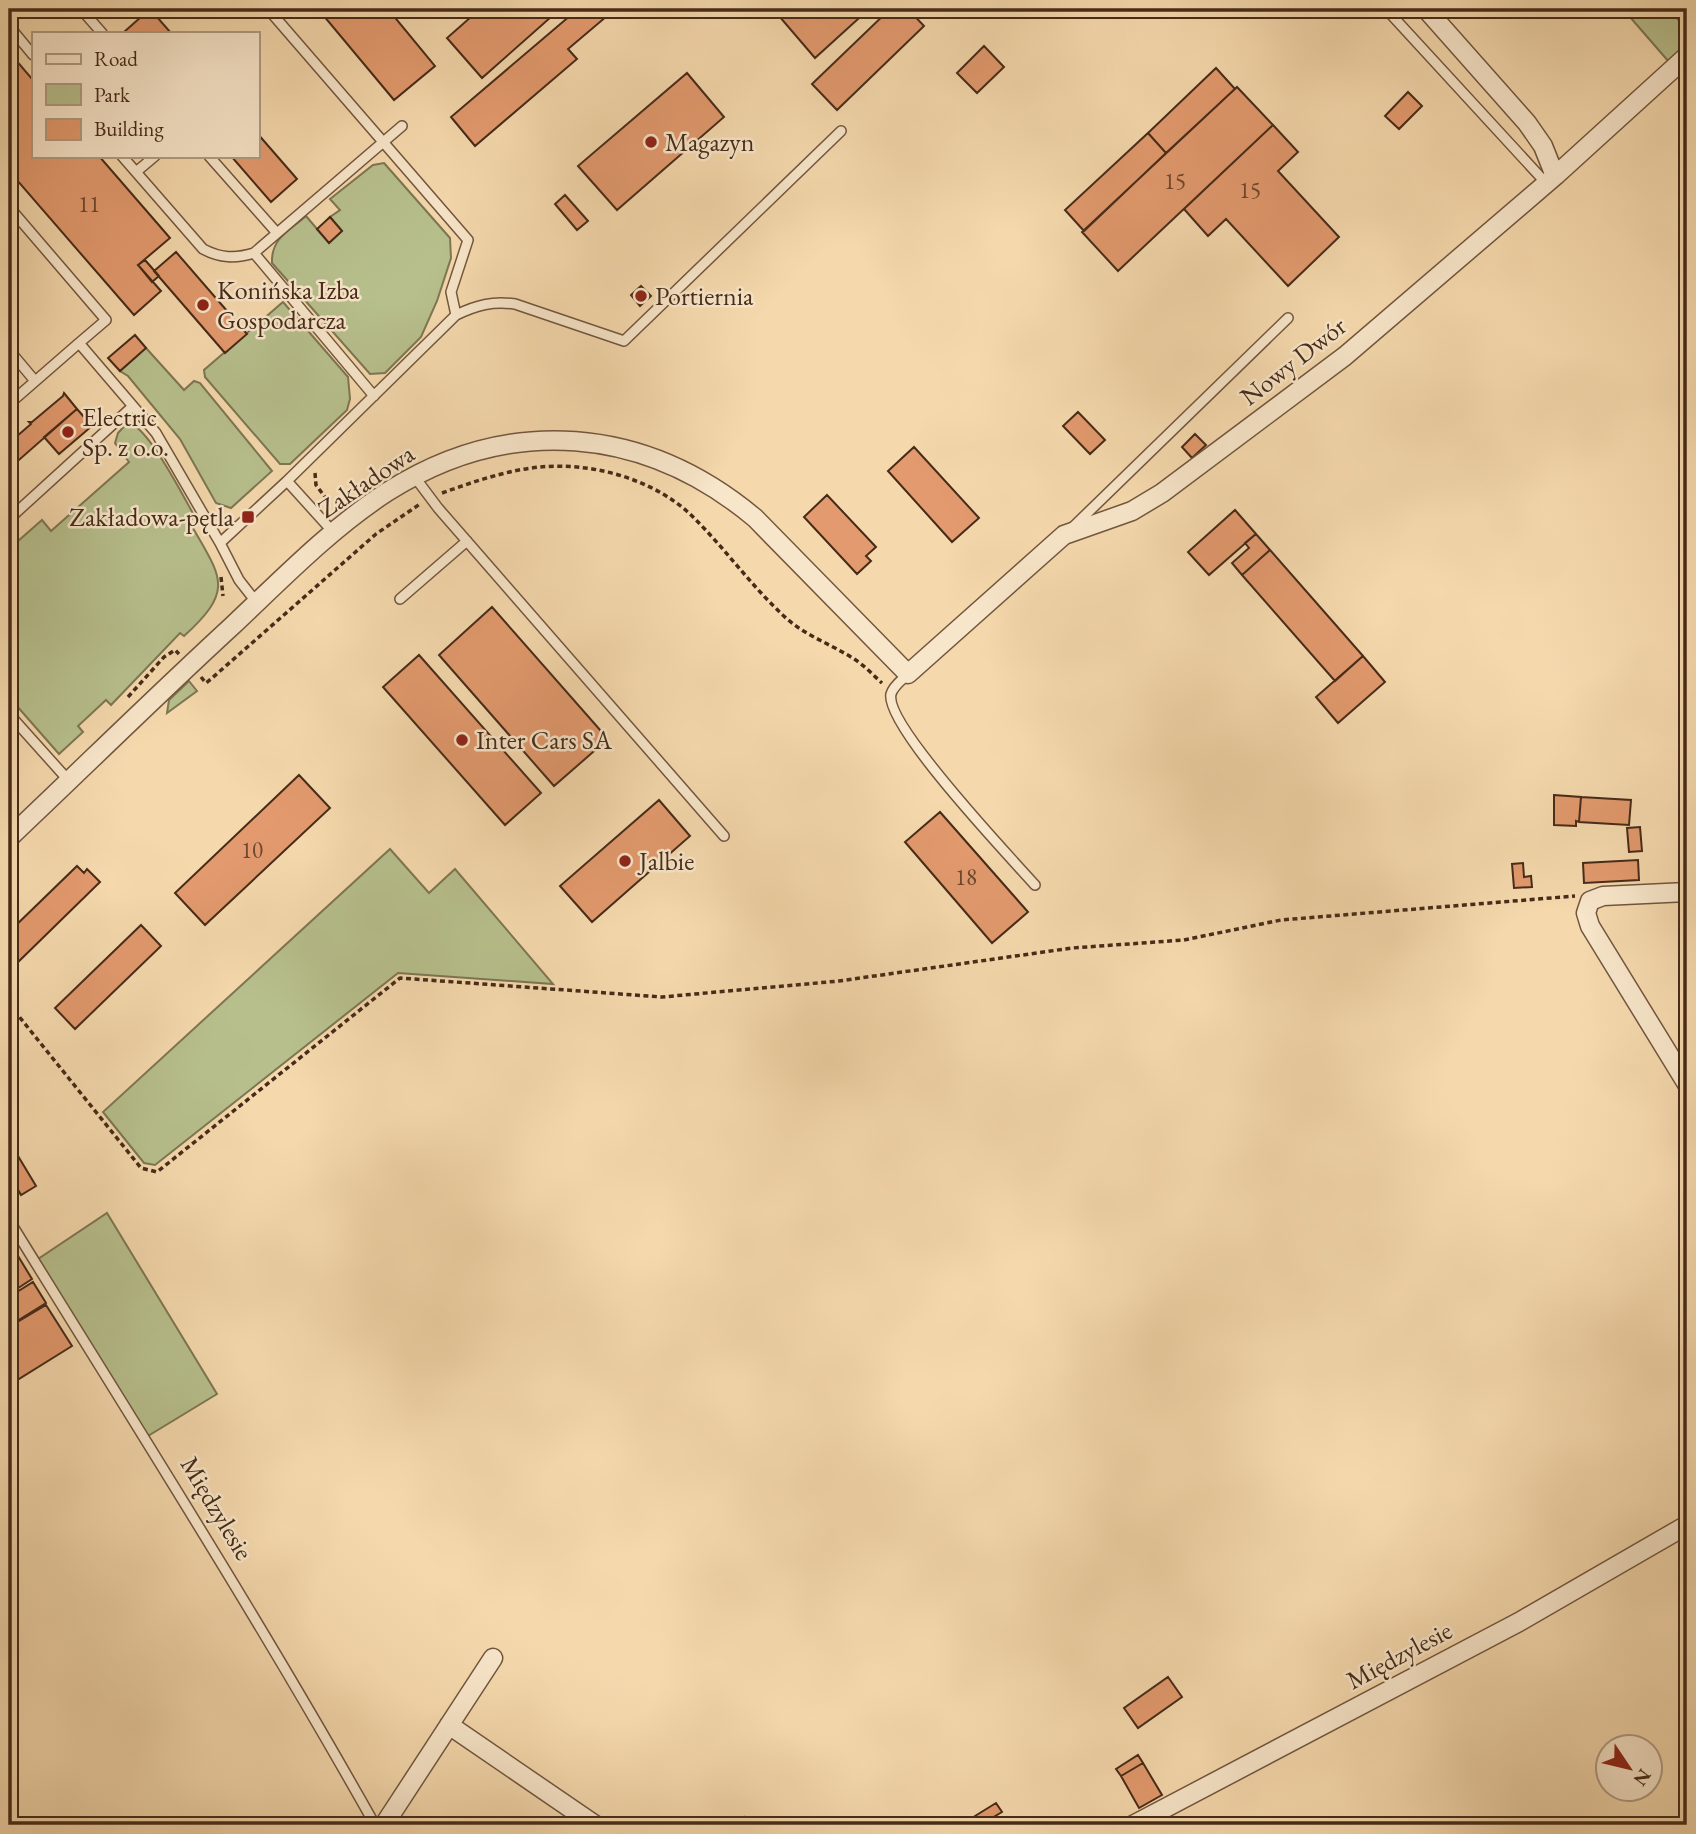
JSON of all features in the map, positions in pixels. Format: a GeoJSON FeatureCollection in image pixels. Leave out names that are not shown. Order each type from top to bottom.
{"type":"FeatureCollection","features":[{"type":"Feature","properties":{"kind":"street"},"geometry":{"type":"LineString","coordinates":[[1426,9],[1527,123],[1543,146],[1550,180]]}},
{"type":"Feature","properties":{"kind":"street","name":"Nowy Dwór"},"geometry":{"type":"LineString","coordinates":[[908,674],[1064,535],[1132,511],[1162,493],[1345,356],[1550,180],[1687,56]]}},
{"type":"Feature","properties":{"kind":"street","name":"Zakładowa"},"geometry":{"type":"LineString","coordinates":[[9,838],[334,533],[375,500],[414,477],[467,454],[495,446],[528,440],[596,442],[630,449],[663,461],[713,486],[755,518],[908,674]]}},
{"type":"Feature","properties":{"kind":"street"},"geometry":{"type":"LineString","coordinates":[[1687,892],[1603,895],[1590,901],[1586,913],[1590,926],[1687,1084]]}},
{"type":"Feature","properties":{"kind":"street","name":"Międzylesie"},"geometry":{"type":"LineString","coordinates":[[1133,1825],[1519,1622],[1687,1525]]}},
{"type":"Feature","properties":{"kind":"street"},"geometry":{"type":"LineString","coordinates":[[384,1825],[493,1658]]}},
{"type":"Feature","properties":{"kind":"street"},"geometry":{"type":"LineString","coordinates":[[449,1725],[595,1825]]}},
{"type":"Feature","properties":{"kind":"lane"},"geometry":{"type":"LineString","coordinates":[[9,12],[18,9]]}},
{"type":"Feature","properties":{"kind":"lane"},"geometry":{"type":"LineString","coordinates":[[81,9],[101,32]]}},
{"type":"Feature","properties":{"kind":"lane"},"geometry":{"type":"LineString","coordinates":[[268,9],[468,240],[451,292],[456,314]]}},
{"type":"Feature","properties":{"kind":"lane"},"geometry":{"type":"LineString","coordinates":[[1386,9],[1550,180]]}},
{"type":"Feature","properties":{"kind":"lane"},"geometry":{"type":"LineString","coordinates":[[9,26],[32,53]]}},
{"type":"Feature","properties":{"kind":"lane"},"geometry":{"type":"LineString","coordinates":[[124,158],[203,249],[223,257],[244,256],[254,253],[402,126]]}},
{"type":"Feature","properties":{"kind":"lane"},"geometry":{"type":"LineString","coordinates":[[220,543],[287,481],[456,314],[482,303],[515,304],[624,341],[841,131]]}},
{"type":"Feature","properties":{"kind":"lane"},"geometry":{"type":"LineString","coordinates":[[136,172],[153,158]]}},
{"type":"Feature","properties":{"kind":"lane"},"geometry":{"type":"LineString","coordinates":[[211,158],[277,233]]}},
{"type":"Feature","properties":{"kind":"lane"},"geometry":{"type":"LineString","coordinates":[[9,207],[106,320],[9,404]]}},
{"type":"Feature","properties":{"kind":"lane"},"geometry":{"type":"LineString","coordinates":[[254,253],[374,396]]}},
{"type":"Feature","properties":{"kind":"lane"},"geometry":{"type":"LineString","coordinates":[[1064,535],[1288,318]]}},
{"type":"Feature","properties":{"kind":"lane"},"geometry":{"type":"LineString","coordinates":[[79,343],[156,433],[172,456],[239,580],[257,603]]}},
{"type":"Feature","properties":{"kind":"lane"},"geometry":{"type":"LineString","coordinates":[[9,350],[35,381]]}},
{"type":"Feature","properties":{"kind":"lane"},"geometry":{"type":"LineString","coordinates":[[9,519],[133,406]]}},
{"type":"Feature","properties":{"kind":"lane"},"geometry":{"type":"LineString","coordinates":[[414,477],[724,836]]}},
{"type":"Feature","properties":{"kind":"lane"},"geometry":{"type":"LineString","coordinates":[[287,481],[334,533]]}},
{"type":"Feature","properties":{"kind":"lane"},"geometry":{"type":"LineString","coordinates":[[400,599],[467,541]]}},
{"type":"Feature","properties":{"kind":"lane"},"geometry":{"type":"LineString","coordinates":[[908,674],[890,696],[900,723],[924,757],[1035,885]]}},
{"type":"Feature","properties":{"kind":"lane"},"geometry":{"type":"LineString","coordinates":[[9,714],[69,781]]}},
{"type":"Feature","properties":{"kind":"lane","name":"Międzylesie"},"geometry":{"type":"LineString","coordinates":[[9,1220],[376,1825]]}},
{"type":"Feature","properties":{"kind":"path"},"geometry":{"type":"LineString","coordinates":[[436,495],[538,467],[596,470],[636,481],[685,510],[794,625],[858,661],[882,684]]}},
{"type":"Feature","properties":{"kind":"path"},"geometry":{"type":"LineString","coordinates":[[206,683],[376,534],[424,502]]}},
{"type":"Feature","properties":{"kind":"path"},"geometry":{"type":"LineString","coordinates":[[126,699],[164,657],[175,650],[183,658]]}},
{"type":"Feature","properties":{"kind":"path"},"geometry":{"type":"LineString","coordinates":[[9,1004],[141,1168],[157,1172],[400,978],[663,997],[839,981],[1119,943],[1184,940],[1294,919],[1572,895],[1590,901]]}},
{"type":"Feature","properties":{"kind":"green space"},"geometry":{"type":"Polygon","coordinates":[[[1623,9],[1668,9],[1687,29],[1687,45],[1669,62],[1623,9]]]}},
{"type":"Feature","properties":{"kind":"green space"},"geometry":{"type":"Polygon","coordinates":[[[384,163],[450,238],[451,258],[437,301],[421,337],[385,373],[370,374],[272,263],[272,254],[282,236],[306,216],[329,243],[342,231],[330,217],[340,210],[330,199],[373,165],[384,163]]]}},
{"type":"Feature","properties":{"kind":"green space"},"geometry":{"type":"Polygon","coordinates":[[[283,302],[348,377],[350,399],[347,410],[290,464],[280,464],[205,377],[204,370],[283,302]]]}},
{"type":"Feature","properties":{"kind":"green space"},"geometry":{"type":"Polygon","coordinates":[[[146,348],[184,390],[194,381],[200,383],[272,471],[231,508],[216,503],[180,439],[128,376],[120,371],[146,348]]]}},
{"type":"Feature","properties":{"kind":"green space"},"geometry":{"type":"Polygon","coordinates":[[[128,422],[146,436],[195,517],[189,521],[215,569],[217,593],[212,606],[201,620],[184,636],[180,633],[111,705],[106,700],[78,726],[83,732],[59,754],[9,697],[9,549],[42,520],[51,531],[129,462],[115,443],[118,433],[128,422]]]}},
{"type":"Feature","properties":{"kind":"green space"},"geometry":{"type":"Polygon","coordinates":[[[189,681],[197,691],[167,713],[169,700],[189,681]]]}},
{"type":"Feature","properties":{"kind":"green space"},"geometry":{"type":"Polygon","coordinates":[[[390,849],[429,893],[455,869],[553,984],[398,973],[155,1165],[144,1163],[103,1112],[390,849]]]}},
{"type":"Feature","properties":{"kind":"green space"},"geometry":{"type":"Polygon","coordinates":[[[107,1213],[217,1394],[148,1436],[38,1259],[107,1213]]]}},
{"type":"Feature","properties":{"kind":"building"},"geometry":{"type":"Polygon","coordinates":[[[150,9],[170,32],[124,32],[150,9]]]}},
{"type":"Feature","properties":{"kind":"building"},"geometry":{"type":"Polygon","coordinates":[[[318,9],[388,9],[435,66],[394,100],[318,9]]]}},
{"type":"Feature","properties":{"kind":"building"},"geometry":{"type":"Polygon","coordinates":[[[480,9],[560,9],[482,78],[447,38],[480,9]]]}},
{"type":"Feature","properties":{"kind":"building"},"geometry":{"type":"Polygon","coordinates":[[[578,9],[600,9],[607,16],[568,49],[577,59],[475,146],[451,117],[578,9]]]}},
{"type":"Feature","properties":{"kind":"building"},"geometry":{"type":"Polygon","coordinates":[[[773,9],[869,9],[815,58],[773,9]]]}},
{"type":"Feature","properties":{"kind":"building"},"geometry":{"type":"Polygon","coordinates":[[[890,9],[908,9],[924,26],[837,110],[812,84],[890,9]]]}},
{"type":"Feature","properties":{"kind":"building"},"geometry":{"type":"Polygon","coordinates":[[[984,46],[1004,67],[977,93],[957,73],[984,46]]]}},
{"type":"Feature","properties":{"kind":"building"},"geometry":{"type":"Polygon","coordinates":[[[9,52],[32,79],[32,158],[101,158],[170,238],[138,265],[161,291],[134,315],[9,171],[9,52]]]}},
{"type":"Feature","properties":{"kind":"building"},"geometry":{"type":"Polygon","coordinates":[[[1216,68],[1235,89],[1166,153],[1148,133],[1216,68]]]}},
{"type":"Feature","properties":{"kind":"building","name":"Magazyn"},"geometry":{"type":"Polygon","coordinates":[[[687,73],[724,117],[617,210],[578,166],[687,73]]]}},
{"type":"Feature","properties":{"kind":"building"},"geometry":{"type":"Polygon","coordinates":[[[1237,87],[1273,125],[1118,271],[1082,232],[1237,87]]]}},
{"type":"Feature","properties":{"kind":"building"},"geometry":{"type":"Polygon","coordinates":[[[1408,92],[1422,106],[1399,129],[1385,116],[1408,92]]]}},
{"type":"Feature","properties":{"kind":"building"},"geometry":{"type":"Polygon","coordinates":[[[1273,125],[1298,152],[1278,171],[1339,237],[1288,286],[1226,219],[1208,236],[1184,209],[1273,125]]]}},
{"type":"Feature","properties":{"kind":"building"},"geometry":{"type":"Polygon","coordinates":[[[1148,133],[1166,153],[1084,231],[1065,210],[1148,133]]]}},
{"type":"Feature","properties":{"kind":"building"},"geometry":{"type":"Polygon","coordinates":[[[259,135],[297,179],[271,202],[233,158],[259,158],[259,135]]]}},
{"type":"Feature","properties":{"kind":"building"},"geometry":{"type":"Polygon","coordinates":[[[565,195],[588,221],[577,230],[555,204],[565,195]]]}},
{"type":"Feature","properties":{"kind":"building"},"geometry":{"type":"Polygon","coordinates":[[[330,217],[342,231],[329,243],[317,229],[330,217]]]}},
{"type":"Feature","properties":{"kind":"building","name":"Konińska Izba Gospodarcza"},"geometry":{"type":"Polygon","coordinates":[[[176,252],[247,334],[225,353],[154,271],[176,252]]]}},
{"type":"Feature","properties":{"kind":"building"},"geometry":{"type":"Polygon","coordinates":[[[145,260],[159,276],[152,282],[138,265],[145,260]]]}},
{"type":"Feature","properties":{"kind":"building","name":"Portiernia"},"geometry":{"type":"Polygon","coordinates":[[[641,286],[651,296],[640,306],[631,295],[641,286]]]}},
{"type":"Feature","properties":{"kind":"building"},"geometry":{"type":"Polygon","coordinates":[[[135,335],[146,348],[120,371],[108,358],[135,335]]]}},
{"type":"Feature","properties":{"kind":"building"},"geometry":{"type":"Polygon","coordinates":[[[64,393],[77,409],[11,467],[9,443],[64,393]]]}},
{"type":"Feature","properties":{"kind":"building","name":"Electric Sp. z o.o."},"geometry":{"type":"Polygon","coordinates":[[[77,409],[92,426],[59,454],[44,437],[77,409]]]}},
{"type":"Feature","properties":{"kind":"building"},"geometry":{"type":"Polygon","coordinates":[[[1078,412],[1105,440],[1090,454],[1063,426],[1078,412]]]}},
{"type":"Feature","properties":{"kind":"building"},"geometry":{"type":"Polygon","coordinates":[[[1195,434],[1206,445],[1192,458],[1182,447],[1195,434]]]}},
{"type":"Feature","properties":{"kind":"building"},"geometry":{"type":"Polygon","coordinates":[[[914,447],[979,518],[952,542],[888,471],[914,447]]]}},
{"type":"Feature","properties":{"kind":"building"},"geometry":{"type":"Polygon","coordinates":[[[9,492],[16,499],[9,505],[9,492]]]}},
{"type":"Feature","properties":{"kind":"building"},"geometry":{"type":"Polygon","coordinates":[[[827,495],[876,547],[866,556],[871,561],[857,574],[804,517],[827,495]]]}},
{"type":"Feature","properties":{"kind":"building"},"geometry":{"type":"Polygon","coordinates":[[[1235,510],[1256,534],[1209,575],[1188,552],[1235,510]]]}},
{"type":"Feature","properties":{"kind":"building"},"geometry":{"type":"Polygon","coordinates":[[[1256,534],[1270,550],[1242,575],[1232,563],[1249,548],[1245,543],[1256,534]]]}},
{"type":"Feature","properties":{"kind":"building"},"geometry":{"type":"Polygon","coordinates":[[[1270,550],[1363,656],[1335,681],[1242,575],[1270,550]]]}},
{"type":"Feature","properties":{"kind":"building"},"geometry":{"type":"Polygon","coordinates":[[[492,607],[608,739],[554,786],[439,655],[492,607]]]}},
{"type":"Feature","properties":{"kind":"building","name":"Inter Cars SA"},"geometry":{"type":"Polygon","coordinates":[[[419,655],[541,793],[505,825],[383,687],[419,655]]]}},
{"type":"Feature","properties":{"kind":"building"},"geometry":{"type":"Polygon","coordinates":[[[1363,656],[1385,682],[1338,723],[1316,697],[1363,656]]]}},
{"type":"Feature","properties":{"kind":"building"},"geometry":{"type":"Polygon","coordinates":[[[299,775],[330,808],[205,925],[175,893],[299,775]]]}},
{"type":"Feature","properties":{"kind":"building"},"geometry":{"type":"Polygon","coordinates":[[[1554,795],[1581,797],[1579,822],[1576,821],[1576,826],[1554,825],[1554,795]]]}},
{"type":"Feature","properties":{"kind":"building"},"geometry":{"type":"Polygon","coordinates":[[[1581,797],[1631,800],[1629,825],[1579,822],[1581,797]]]}},
{"type":"Feature","properties":{"kind":"building","name":"Jalbie"},"geometry":{"type":"Polygon","coordinates":[[[659,800],[690,836],[592,922],[560,886],[659,800]]]}},
{"type":"Feature","properties":{"kind":"building"},"geometry":{"type":"Polygon","coordinates":[[[940,812],[1028,912],[992,943],[905,842],[940,812]]]}},
{"type":"Feature","properties":{"kind":"building"},"geometry":{"type":"Polygon","coordinates":[[[1640,827],[1642,851],[1629,852],[1627,828],[1640,827]]]}},
{"type":"Feature","properties":{"kind":"building"},"geometry":{"type":"Polygon","coordinates":[[[1638,860],[1639,880],[1584,883],[1583,863],[1638,860]]]}},
{"type":"Feature","properties":{"kind":"building"},"geometry":{"type":"Polygon","coordinates":[[[1523,863],[1524,877],[1531,876],[1532,887],[1514,888],[1512,864],[1523,863]]]}},
{"type":"Feature","properties":{"kind":"building"},"geometry":{"type":"Polygon","coordinates":[[[77,866],[84,873],[87,869],[100,882],[13,967],[9,963],[9,932],[77,866]]]}},
{"type":"Feature","properties":{"kind":"building"},"geometry":{"type":"Polygon","coordinates":[[[141,925],[161,946],[75,1029],[55,1008],[141,925]]]}},
{"type":"Feature","properties":{"kind":"building"},"geometry":{"type":"Polygon","coordinates":[[[9,1119],[16,1130],[9,1134],[9,1119]]]}},
{"type":"Feature","properties":{"kind":"building"},"geometry":{"type":"Polygon","coordinates":[[[9,1141],[36,1186],[21,1195],[9,1174],[9,1141]]]}},
{"type":"Feature","properties":{"kind":"building"},"geometry":{"type":"Polygon","coordinates":[[[12,1246],[32,1279],[9,1294],[9,1248],[12,1246]]]}},
{"type":"Feature","properties":{"kind":"building"},"geometry":{"type":"Polygon","coordinates":[[[33,1282],[46,1303],[9,1326],[9,1297],[33,1282]]]}},
{"type":"Feature","properties":{"kind":"building"},"geometry":{"type":"Polygon","coordinates":[[[46,1305],[72,1346],[14,1382],[9,1373],[9,1327],[46,1305]]]}},
{"type":"Feature","properties":{"kind":"building"},"geometry":{"type":"Polygon","coordinates":[[[1168,1677],[1182,1697],[1138,1728],[1124,1708],[1168,1677]]]}},
{"type":"Feature","properties":{"kind":"building"},"geometry":{"type":"Polygon","coordinates":[[[1138,1755],[1143,1763],[1121,1776],[1116,1769],[1138,1755]]]}},
{"type":"Feature","properties":{"kind":"building"},"geometry":{"type":"Polygon","coordinates":[[[1143,1763],[1162,1795],[1139,1808],[1121,1776],[1143,1763]]]}},
{"type":"Feature","properties":{"kind":"building"},"geometry":{"type":"Polygon","coordinates":[[[996,1803],[1002,1812],[980,1825],[975,1816],[996,1803]]]}},
{"type":"Feature","properties":{"kind":"building"},"geometry":{"type":"Polygon","coordinates":[[[745,1817],[757,1825],[740,1825],[745,1817]]]}},
{"type":"Feature","properties":{"kind":"place","name":"Magazyn"},"geometry":{"type":"Point","coordinates":[651,142]}},
{"type":"Feature","properties":{"kind":"place","name":"Portiernia"},"geometry":{"type":"Point","coordinates":[641,296]}},
{"type":"Feature","properties":{"kind":"place","name":"Konińska Izba Gospodarcza"},"geometry":{"type":"Point","coordinates":[203,305]}},
{"type":"Feature","properties":{"kind":"place","name":"Electric Sp. z o.o."},"geometry":{"type":"Point","coordinates":[68,432]}},
{"type":"Feature","properties":{"kind":"place","name":"Zakładowa-pętla"},"geometry":{"type":"Point","coordinates":[248,517]}},
{"type":"Feature","properties":{"kind":"place","name":"Inter Cars SA"},"geometry":{"type":"Point","coordinates":[462,740]}},
{"type":"Feature","properties":{"kind":"place","name":"Jalbie"},"geometry":{"type":"Point","coordinates":[625,861]}}]}
